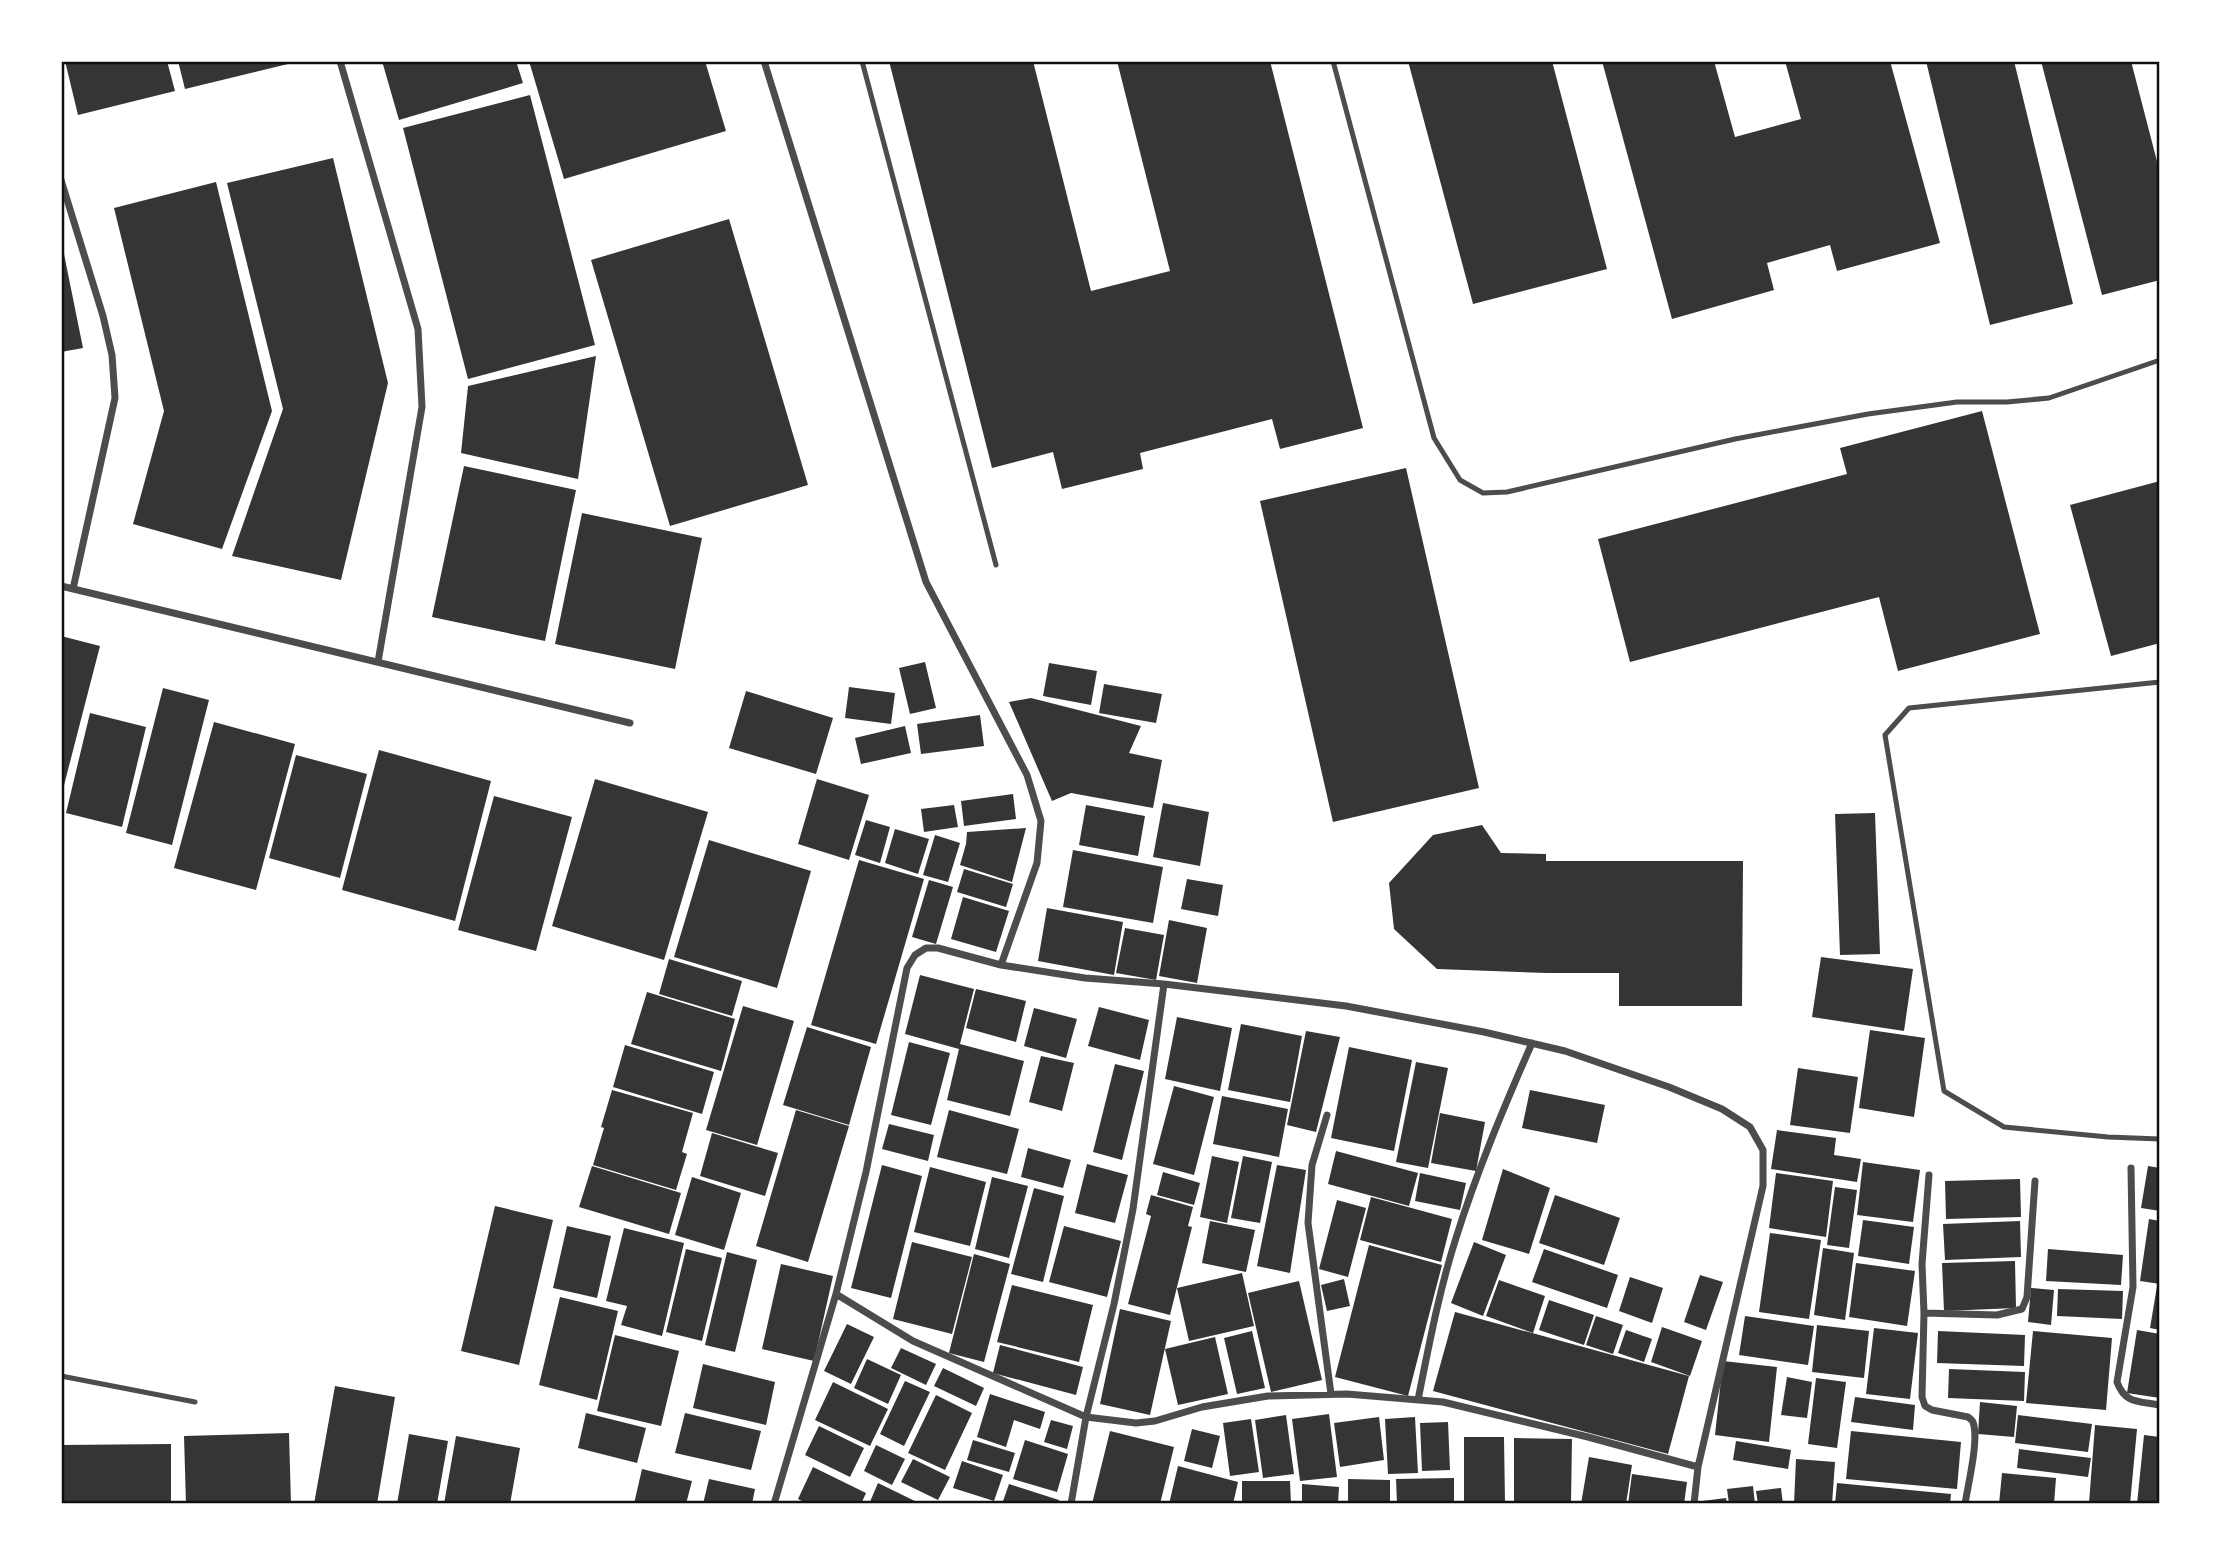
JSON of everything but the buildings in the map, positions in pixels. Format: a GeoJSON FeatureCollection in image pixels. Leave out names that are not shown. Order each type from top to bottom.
{"type":"FeatureCollection","features":[{"type":"Feature","properties":{"kind":"street"},"geometry":{"type":"LineString","coordinates":[[340,61],[418,329],[422,407],[378,662]]}},
{"type":"Feature","properties":{"kind":"street"},"geometry":{"type":"LineString","coordinates":[[764,61],[926,582],[1027,775],[1041,821],[1037,863],[1001,965]]}},
{"type":"Feature","properties":{"kind":"street"},"geometry":{"type":"LineString","coordinates":[[61,180],[103,316],[112,355],[115,398],[73,589]]}},
{"type":"Feature","properties":{"kind":"street"},"geometry":{"type":"LineString","coordinates":[[61,586],[630,723]]}},
{"type":"Feature","properties":{"kind":"street"},"geometry":{"type":"LineString","coordinates":[[774,1504],[836,1293],[866,1172],[907,968],[915,955],[926,948],[937,948],[1001,965],[1085,978],[1164,984],[1346,1006],[1484,1032],[1565,1051],[1669,1087],[1722,1109],[1750,1127],[1763,1150],[1763,1186],[1698,1467],[1693,1504]]}},
{"type":"Feature","properties":{"kind":"street"},"geometry":{"type":"LineString","coordinates":[[1071,1504],[1086,1417],[1114,1304],[1133,1209],[1164,984]]}},
{"type":"Feature","properties":{"kind":"street"},"geometry":{"type":"LineString","coordinates":[[1418,1400],[1434,1319],[1456,1238],[1504,1107],[1532,1043]]}},
{"type":"Feature","properties":{"kind":"street"},"geometry":{"type":"LineString","coordinates":[[1327,1115],[1312,1165],[1308,1223],[1331,1394]]}},
{"type":"Feature","properties":{"kind":"street"},"geometry":{"type":"LineString","coordinates":[[2131,1168],[2133,1287],[2117,1382],[2120,1392],[2128,1399],[2160,1405]]}},
{"type":"Feature","properties":{"kind":"street"},"geometry":{"type":"LineString","coordinates":[[1928,1175],[1922,1264],[1922,1397],[1925,1406],[1932,1410],[1973,1421],[1975,1429],[1965,1504]]}},
{"type":"Feature","properties":{"kind":"street"},"geometry":{"type":"LineString","coordinates":[[1924,1313],[1997,1315],[2021,1309],[2027,1297],[2035,1181]]}},
{"type":"Feature","properties":{"kind":"street"},"geometry":{"type":"LineString","coordinates":[[836,1293],[913,1341],[1086,1417],[1136,1423],[1155,1421],[1202,1407],[1268,1396],[1331,1394],[1443,1402],[1698,1467]]}},
{"type":"Feature","properties":{"kind":"lane"},"geometry":{"type":"LineString","coordinates":[[862,61],[996,565]]}},
{"type":"Feature","properties":{"kind":"lane"},"geometry":{"type":"LineString","coordinates":[[1333,61],[1434,438],[1460,480],[1483,494],[1507,492],[1735,439],[1868,414],[1957,402],[2007,402],[2049,398],[2160,360]]}},
{"type":"Feature","properties":{"kind":"lane"},"geometry":{"type":"LineString","coordinates":[[2160,682],[1909,708],[1885,735],[1944,1091],[2004,1127],[2108,1138],[2160,1139]]}},
{"type":"Feature","properties":{"kind":"lane"},"geometry":{"type":"LineString","coordinates":[[61,1376],[195,1402]]}}]}
